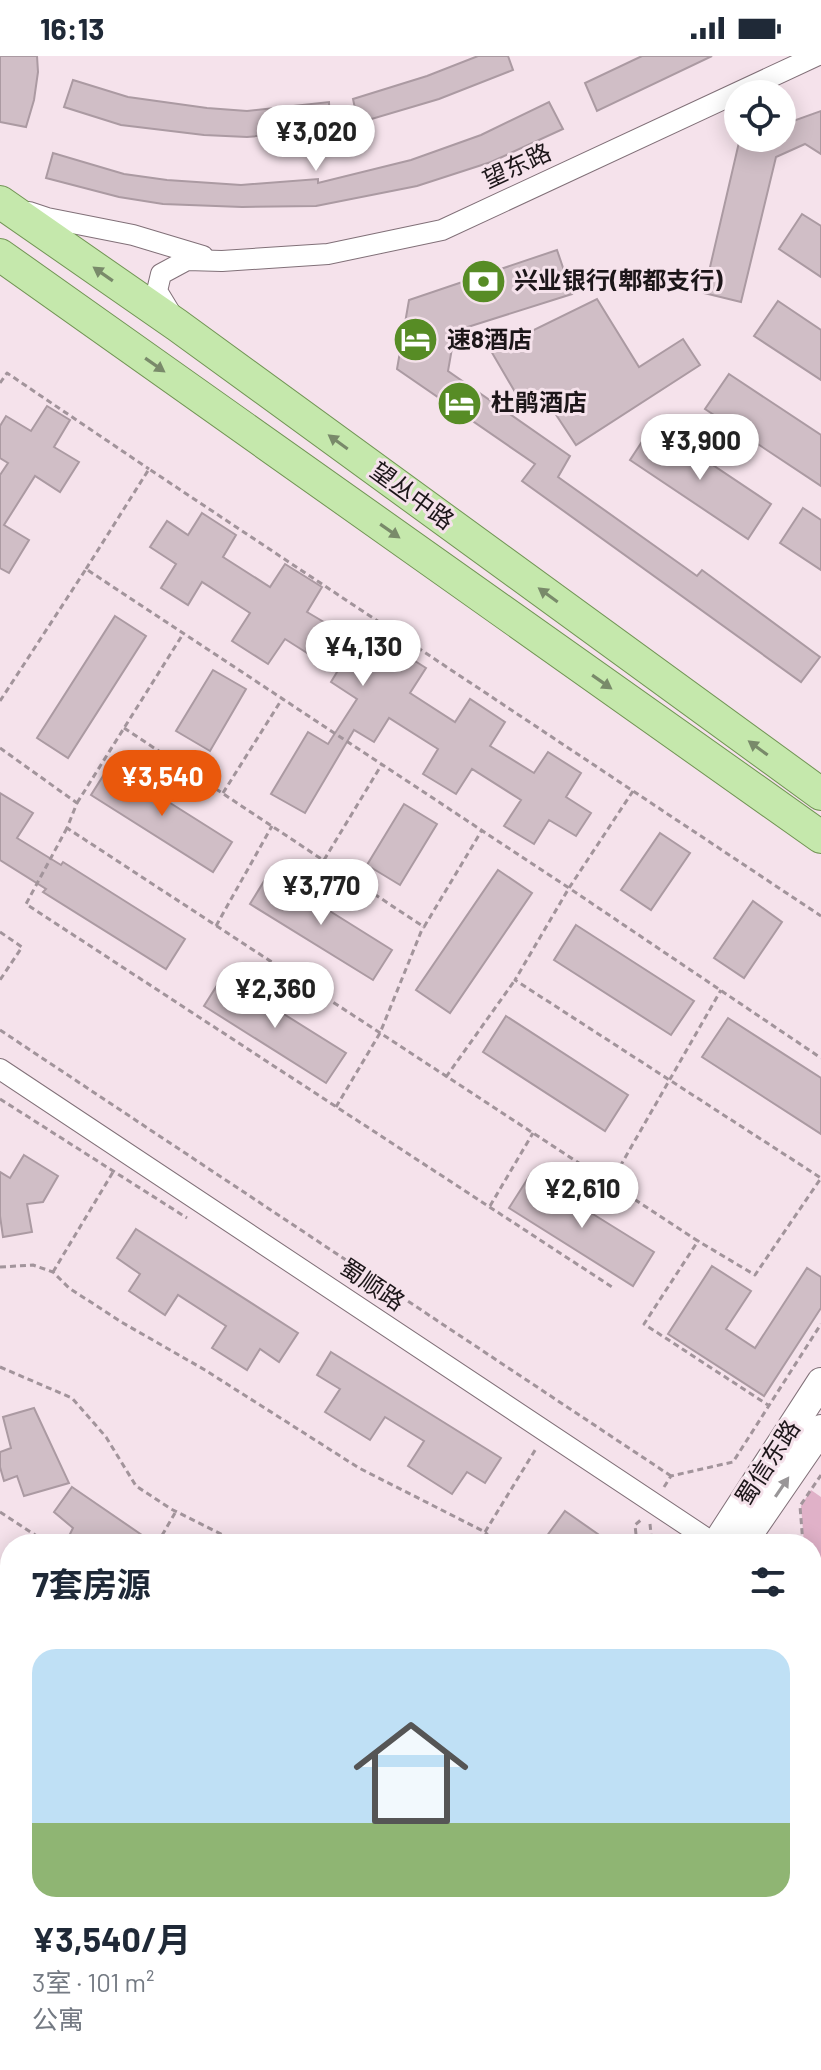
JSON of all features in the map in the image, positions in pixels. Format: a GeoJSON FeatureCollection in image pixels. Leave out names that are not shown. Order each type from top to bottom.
{"type":"FeatureCollection","features":[{"type":"Feature","properties":{"kind":"main road","name":"望丛中路"},"geometry":{"type":"LineString","coordinates":[[0,202],[177,325],[821,794]]}},
{"type":"Feature","properties":{"kind":"main road","name":"望丛中路"},"geometry":{"type":"LineString","coordinates":[[0,255],[821,837]]}},
{"type":"Feature","properties":{"kind":"main road","name":"蜀信东路"},"geometry":{"type":"LineString","coordinates":[[722,1534],[821,1382]]}},
{"type":"Feature","properties":{"kind":"main road","name":"蜀信东路"},"geometry":{"type":"LineString","coordinates":[[749,1534],[821,1429]]}},
{"type":"Feature","properties":{"kind":"street","name":"望东路"},"geometry":{"type":"LineString","coordinates":[[177,325],[157,291],[161,274],[187,260],[222,261],[328,254],[442,230],[814,64]]}},
{"type":"Feature","properties":{"kind":"street","name":"望东路"},"geometry":{"type":"LineString","coordinates":[[0,202],[47,218],[133,235],[222,261]]}},
{"type":"Feature","properties":{"kind":"street","name":"蜀顺路"},"geometry":{"type":"LineString","coordinates":[[0,1069],[701,1534]]}},
{"type":"Feature","properties":{"kind":"path"},"geometry":{"type":"LineString","coordinates":[[0,383],[7,373],[821,916]]}},
{"type":"Feature","properties":{"kind":"path"},"geometry":{"type":"LineString","coordinates":[[0,701],[149,469]]}},
{"type":"Feature","properties":{"kind":"path"},"geometry":{"type":"LineString","coordinates":[[86,569],[821,1058]]}},
{"type":"Feature","properties":{"kind":"path"},"geometry":{"type":"LineString","coordinates":[[183,634],[77,803],[26,904],[612,1287]]}},
{"type":"Feature","properties":{"kind":"path"},"geometry":{"type":"LineString","coordinates":[[223,793],[282,699]]}},
{"type":"Feature","properties":{"kind":"path"},"geometry":{"type":"LineString","coordinates":[[124,728],[424,927]]}},
{"type":"Feature","properties":{"kind":"path"},"geometry":{"type":"LineString","coordinates":[[0,748],[77,803]]}},
{"type":"Feature","properties":{"kind":"path"},"geometry":{"type":"LineString","coordinates":[[324,860],[382,764]]}},
{"type":"Feature","properties":{"kind":"path"},"geometry":{"type":"LineString","coordinates":[[446,1077],[515,980],[569,888],[633,791]]}},
{"type":"Feature","properties":{"kind":"path"},"geometry":{"type":"LineString","coordinates":[[216,926],[272,826]]}},
{"type":"Feature","properties":{"kind":"path"},"geometry":{"type":"LineString","coordinates":[[67,828],[610,1184],[755,1275],[821,1178],[515,980]]}},
{"type":"Feature","properties":{"kind":"path"},"geometry":{"type":"LineString","coordinates":[[336,1107],[380,1033],[424,927],[482,830]]}},
{"type":"Feature","properties":{"kind":"path"},"geometry":{"type":"LineString","coordinates":[[0,932],[22,947],[0,980]]}},
{"type":"Feature","properties":{"kind":"path"},"geometry":{"type":"LineString","coordinates":[[610,1184],[721,990]]}},
{"type":"Feature","properties":{"kind":"path"},"geometry":{"type":"LineString","coordinates":[[0,1030],[671,1476],[733,1462],[821,1324]]}},
{"type":"Feature","properties":{"kind":"path"},"geometry":{"type":"LineString","coordinates":[[489,1207],[533,1133]]}},
{"type":"Feature","properties":{"kind":"path"},"geometry":{"type":"LineString","coordinates":[[53,1272],[113,1171]]}},
{"type":"Feature","properties":{"kind":"path"},"geometry":{"type":"LineString","coordinates":[[698,1241],[644,1324],[768,1405]]}},
{"type":"Feature","properties":{"kind":"path"},"geometry":{"type":"LineString","coordinates":[[0,1267],[33,1265],[53,1272],[69,1288],[109,1315],[205,1370],[359,1468],[485,1532],[539,1443]]}},
{"type":"Feature","properties":{"kind":"path"},"geometry":{"type":"LineString","coordinates":[[0,1367],[72,1398],[106,1437],[136,1486],[171,1509],[221,1534]]}},
{"type":"Feature","properties":{"kind":"path"},"geometry":{"type":"LineString","coordinates":[[802,1534],[800,1506],[821,1475]]}},
{"type":"Feature","properties":{"kind":"path"},"geometry":{"type":"LineString","coordinates":[[636,1534],[635,1525],[650,1513],[671,1476]]}},
{"type":"Feature","properties":{"kind":"path"},"geometry":{"type":"LineString","coordinates":[[163,1534],[175,1512],[171,1509]]}},
{"type":"Feature","properties":{"kind":"path"},"geometry":{"type":"LineString","coordinates":[[0,1512],[34,1534]]}},
{"type":"Feature","properties":{"kind":"shaded area"},"geometry":{"type":"Polygon","coordinates":[[[811,1490],[821,1497],[821,1534],[803,1534],[801,1506],[811,1490]]]}},
{"type":"Feature","properties":{"kind":"building"},"geometry":{"type":"Polygon","coordinates":[[[0,56],[37,56],[34,100],[26,127],[0,122],[0,56]]]}},
{"type":"Feature","properties":{"kind":"building"},"geometry":{"type":"Polygon","coordinates":[[[478,56],[508,56],[513,70],[439,99],[358,123],[353,99],[478,56]]]}},
{"type":"Feature","properties":{"kind":"building"},"geometry":{"type":"Polygon","coordinates":[[[642,56],[712,56],[597,111],[585,83],[642,56]]]}},
{"type":"Feature","properties":{"kind":"building"},"geometry":{"type":"Polygon","coordinates":[[[73,80],[128,97],[207,108],[247,111],[329,102],[330,129],[247,137],[121,125],[64,107],[73,80]]]}},
{"type":"Feature","properties":{"kind":"building"},"geometry":{"type":"Polygon","coordinates":[[[549,102],[563,129],[491,162],[417,186],[316,206],[163,204],[119,197],[46,178],[53,153],[124,174],[167,180],[241,185],[318,179],[318,183],[411,160],[481,135],[549,102]]]}},
{"type":"Feature","properties":{"kind":"building"},"geometry":{"type":"Polygon","coordinates":[[[821,111],[821,154],[805,144],[796,148],[796,120],[821,111]]]}},
{"type":"Feature","properties":{"kind":"building"},"geometry":{"type":"Polygon","coordinates":[[[737,152],[787,152],[776,157],[741,302],[704,293],[737,152]]]}},
{"type":"Feature","properties":{"kind":"building"},"geometry":{"type":"Polygon","coordinates":[[[802,214],[821,226],[821,277],[779,249],[802,214]]]}},
{"type":"Feature","properties":{"kind":"building"},"geometry":{"type":"Polygon","coordinates":[[[557,250],[572,294],[455,331],[448,371],[570,456],[558,477],[697,576],[702,570],[820,657],[801,682],[522,481],[535,464],[397,369],[409,300],[557,250]]]}},
{"type":"Feature","properties":{"kind":"building"},"geometry":{"type":"Polygon","coordinates":[[[597,299],[639,367],[683,339],[700,365],[576,445],[545,398],[525,409],[491,351],[597,299]]]}},
{"type":"Feature","properties":{"kind":"building"},"geometry":{"type":"Polygon","coordinates":[[[778,301],[821,330],[821,380],[754,336],[778,301]]]}},
{"type":"Feature","properties":{"kind":"building"},"geometry":{"type":"Polygon","coordinates":[[[729,374],[821,435],[821,486],[705,409],[729,374]]]}},
{"type":"Feature","properties":{"kind":"building"},"geometry":{"type":"Polygon","coordinates":[[[47,406],[70,420],[54,447],[79,462],[60,492],[35,476],[4,525],[29,540],[9,573],[0,568],[0,475],[8,463],[0,458],[0,426],[6,416],[31,431],[47,406]]]}},
{"type":"Feature","properties":{"kind":"building"},"geometry":{"type":"Polygon","coordinates":[[[653,425],[771,504],[748,539],[630,460],[653,425]]]}},
{"type":"Feature","properties":{"kind":"building"},"geometry":{"type":"Polygon","coordinates":[[[803,508],[821,520],[821,570],[780,543],[803,508]]]}},
{"type":"Feature","properties":{"kind":"building"},"geometry":{"type":"Polygon","coordinates":[[[202,513],[236,535],[223,557],[270,587],[285,564],[322,587],[307,612],[334,628],[327,639],[371,667],[386,643],[426,668],[410,693],[455,722],[470,699],[505,722],[490,746],[534,773],[548,752],[581,773],[566,797],[591,813],[576,836],[549,820],[534,844],[504,826],[521,800],[472,769],[456,794],[423,774],[438,749],[389,718],[374,742],[354,730],[305,813],[271,794],[308,732],[328,744],[357,699],[331,682],[337,672],[285,639],[268,664],[232,641],[250,613],[202,582],[188,605],[161,588],[176,564],[150,547],[167,521],[188,535],[202,513]]]}},
{"type":"Feature","properties":{"kind":"building"},"geometry":{"type":"Polygon","coordinates":[[[115,616],[146,636],[68,758],[37,738],[115,616]]]}},
{"type":"Feature","properties":{"kind":"building"},"geometry":{"type":"Polygon","coordinates":[[[213,670],[246,689],[210,751],[176,731],[213,670]]]}},
{"type":"Feature","properties":{"kind":"building"},"geometry":{"type":"Polygon","coordinates":[[[110,765],[232,842],[213,872],[91,795],[110,765]]]}},
{"type":"Feature","properties":{"kind":"building"},"geometry":{"type":"Polygon","coordinates":[[[0,793],[33,813],[17,838],[61,865],[63,862],[185,939],[166,969],[43,892],[46,889],[0,860],[0,793]]]}},
{"type":"Feature","properties":{"kind":"building"},"geometry":{"type":"Polygon","coordinates":[[[404,804],[437,824],[400,885],[367,865],[404,804]]]}},
{"type":"Feature","properties":{"kind":"building"},"geometry":{"type":"Polygon","coordinates":[[[660,833],[690,853],[651,910],[621,890],[660,833]]]}},
{"type":"Feature","properties":{"kind":"building"},"geometry":{"type":"Polygon","coordinates":[[[498,870],[532,893],[450,1013],[416,990],[498,870]]]}},
{"type":"Feature","properties":{"kind":"building"},"geometry":{"type":"Polygon","coordinates":[[[269,873],[392,950],[373,980],[250,904],[269,873]]]}},
{"type":"Feature","properties":{"kind":"building"},"geometry":{"type":"Polygon","coordinates":[[[753,901],[782,922],[744,978],[714,958],[753,901]]]}},
{"type":"Feature","properties":{"kind":"building"},"geometry":{"type":"Polygon","coordinates":[[[576,925],[694,1001],[671,1035],[554,960],[576,925]]]}},
{"type":"Feature","properties":{"kind":"building"},"geometry":{"type":"Polygon","coordinates":[[[223,976],[346,1053],[326,1083],[204,1006],[223,976]]]}},
{"type":"Feature","properties":{"kind":"building"},"geometry":{"type":"Polygon","coordinates":[[[506,1016],[628,1095],[605,1131],[483,1052],[506,1016]]]}},
{"type":"Feature","properties":{"kind":"building"},"geometry":{"type":"Polygon","coordinates":[[[728,1018],[821,1078],[821,1134],[702,1057],[728,1018]]]}},
{"type":"Feature","properties":{"kind":"building"},"geometry":{"type":"Polygon","coordinates":[[[24,1155],[58,1176],[43,1202],[27,1204],[32,1232],[3,1237],[0,1172],[10,1178],[24,1155]]]}},
{"type":"Feature","properties":{"kind":"building"},"geometry":{"type":"Polygon","coordinates":[[[530,1175],[654,1252],[633,1286],[509,1208],[530,1175]]]}},
{"type":"Feature","properties":{"kind":"building"},"geometry":{"type":"Polygon","coordinates":[[[136,1229],[298,1333],[279,1362],[260,1349],[247,1370],[212,1348],[226,1326],[178,1295],[165,1315],[129,1291],[140,1274],[117,1258],[136,1229]]]}},
{"type":"Feature","properties":{"kind":"building"},"geometry":{"type":"Polygon","coordinates":[[[712,1266],[751,1291],[726,1329],[755,1348],[807,1268],[821,1277],[821,1308],[764,1396],[668,1334],[712,1266]]]}},
{"type":"Feature","properties":{"kind":"building"},"geometry":{"type":"Polygon","coordinates":[[[331,1352],[501,1458],[485,1483],[467,1472],[452,1494],[408,1466],[424,1441],[385,1417],[370,1440],[325,1412],[340,1389],[317,1375],[331,1352]]]}},
{"type":"Feature","properties":{"kind":"building"},"geometry":{"type":"Polygon","coordinates":[[[34,1408],[69,1483],[24,1496],[17,1476],[4,1481],[0,1467],[0,1452],[11,1448],[3,1417],[34,1408]]]}},
{"type":"Feature","properties":{"kind":"building"},"geometry":{"type":"Polygon","coordinates":[[[72,1487],[140,1534],[70,1534],[73,1528],[54,1512],[72,1487]]]}},
{"type":"Feature","properties":{"kind":"building"},"geometry":{"type":"Polygon","coordinates":[[[565,1511],[598,1534],[548,1534],[565,1511]]]}},
{"type":"Feature","properties":{"kind":"place","name":"兴业银行(郫都支行)"},"geometry":{"type":"Point","coordinates":[483,281]}},
{"type":"Feature","properties":{"kind":"place","name":"速8酒店"},"geometry":{"type":"Point","coordinates":[416,340]}},
{"type":"Feature","properties":{"kind":"place","name":"杜鹃酒店"},"geometry":{"type":"Point","coordinates":[460,403]}}]}
